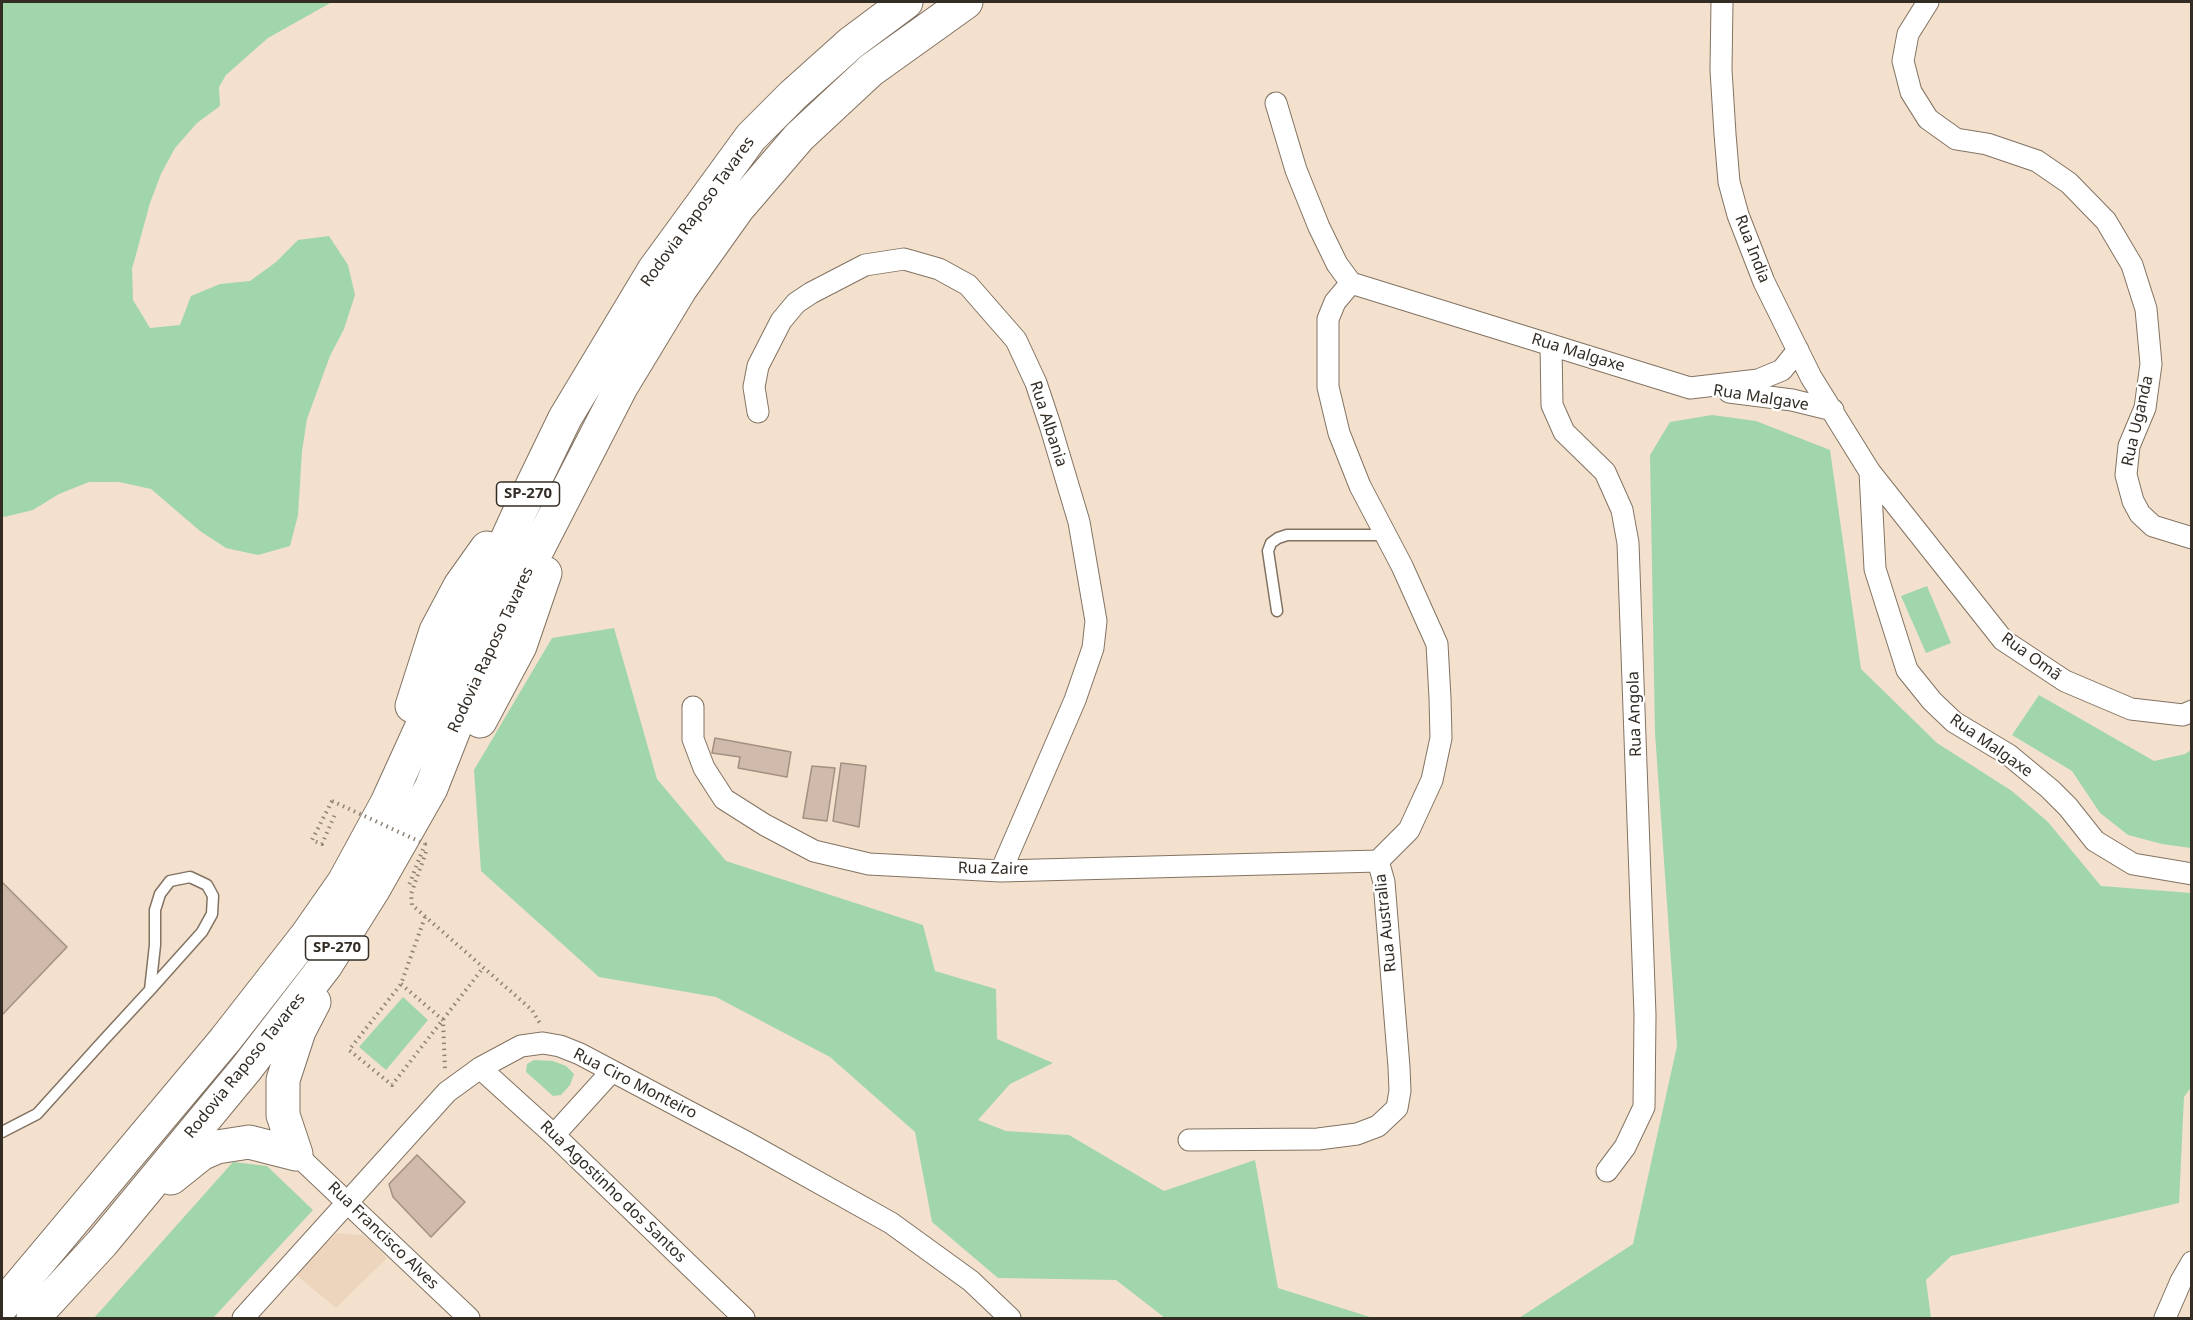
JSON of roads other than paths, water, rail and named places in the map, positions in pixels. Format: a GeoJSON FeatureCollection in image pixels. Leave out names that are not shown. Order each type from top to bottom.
{"type":"FeatureCollection","features":[{"type":"Feature","properties":{"kind":"highway","name":"Rodovia Raposo Tavares"},"geometry":{"type":"LineString","coordinates":[[2,1306],[225,1040],[344,882],[387,803],[519,513],[566,418],[648,279],[751,137],[793,94],[826,65],[906,2]]}},
{"type":"Feature","properties":{"kind":"highway","name":"Rodovia Raposo Tavares"},"geometry":{"type":"LineString","coordinates":[[33,1318],[102,1243],[246,1069],[326,964],[373,890],[431,788],[455,727],[514,594],[621,387],[681,288],[738,208],[799,137],[871,70],[966,2]]}},
{"type":"Feature","properties":{"kind":"highway"},"geometry":{"type":"LineString","coordinates":[[296,1154],[283,1115],[284,1080],[299,1031],[331,969],[363,920],[373,890]]}},
{"type":"Feature","properties":{"kind":"highway"},"geometry":{"type":"LineString","coordinates":[[102,1243],[186,1164],[209,1150],[249,1142],[296,1154]]}},
{"type":"Feature","properties":{"kind":"street","name":"Rua India"},"geometry":{"type":"LineString","coordinates":[[1722,2],[1721,70],[1729,182],[1748,243],[1764,282],[1811,377],[1870,472]]}},
{"type":"Feature","properties":{"kind":"street","name":"Rua Uganda"},"geometry":{"type":"LineString","coordinates":[[1928,2],[1908,34],[1903,61],[1911,92],[1928,119],[1956,139],[1987,144],[2037,161],[2069,183],[2106,221],[2132,265],[2146,309],[2151,364],[2145,408],[2129,447],[2126,475],[2133,501],[2140,514],[2153,526],[2192,538]]}},
{"type":"Feature","properties":{"kind":"street"},"geometry":{"type":"LineString","coordinates":[[1276,104],[1296,170],[1319,227],[1336,264],[1352,283]]}},
{"type":"Feature","properties":{"kind":"street","name":"Rua Albania"},"geometry":{"type":"LineString","coordinates":[[758,412],[754,387],[759,366],[781,321],[796,303],[811,293],[866,265],[904,259],[939,269],[968,285],[1016,340],[1040,394],[1076,511],[1096,621],[1093,648],[1075,700],[1000,871]]}},
{"type":"Feature","properties":{"kind":"street","name":"Rua Malgaxe"},"geometry":{"type":"LineString","coordinates":[[1352,283],[1690,388],[1758,380],[1782,370],[1798,350]]}},
{"type":"Feature","properties":{"kind":"street","name":"Rua Australia"},"geometry":{"type":"LineString","coordinates":[[1189,1140],[1318,1139],[1357,1134],[1378,1126],[1397,1108],[1400,1091],[1399,1067],[1384,882],[1378,861],[1409,830],[1432,780],[1441,738],[1437,644],[1420,604],[1360,486],[1339,433],[1328,387],[1328,319],[1335,302],[1352,283]]}},
{"type":"Feature","properties":{"kind":"street","name":"Rua Angola"},"geometry":{"type":"LineString","coordinates":[[1551,345],[1552,405],[1564,432],[1605,472],[1622,510],[1628,543],[1645,1003],[1644,1107],[1625,1147],[1607,1171]]}},
{"type":"Feature","properties":{"kind":"street","name":"Rua Malgave"},"geometry":{"type":"LineString","coordinates":[[1690,388],[1792,400],[1833,410]]}},
{"type":"Feature","properties":{"kind":"street","name":"Rua Malgaxe"},"geometry":{"type":"LineString","coordinates":[[1870,472],[1875,569],[1907,670],[1932,701],[1954,722],[2009,755],[2050,789],[2068,807],[2095,841],[2133,864],[2192,874]]}},
{"type":"Feature","properties":{"kind":"street","name":"Rua Omã"},"geometry":{"type":"LineString","coordinates":[[1870,472],[2003,640],[2065,681],[2131,709],[2183,715],[2192,711]]}},
{"type":"Feature","properties":{"kind":"street","name":"Rua Zaire"},"geometry":{"type":"LineString","coordinates":[[693,707],[693,739],[704,768],[724,798],[765,825],[814,851],[869,864],[1000,871],[1378,861]]}},
{"type":"Feature","properties":{"kind":"street","name":"Rua Ciro Monteiro"},"geometry":{"type":"LineString","coordinates":[[243,1318],[447,1092],[480,1068],[521,1046],[543,1043],[580,1054],[746,1142],[891,1223],[970,1281],[1010,1318]]}},
{"type":"Feature","properties":{"kind":"street","name":"Rua Agostinho dos Santos"},"geometry":{"type":"LineString","coordinates":[[480,1068],[554,1135],[744,1318]]}},
{"type":"Feature","properties":{"kind":"street"},"geometry":{"type":"LineString","coordinates":[[554,1135],[612,1071]]}},
{"type":"Feature","properties":{"kind":"street","name":"Rua Francisco Alves"},"geometry":{"type":"LineString","coordinates":[[296,1154],[469,1318]]}},
{"type":"Feature","properties":{"kind":"street"},"geometry":{"type":"LineString","coordinates":[[2165,1318],[2181,1281],[2192,1263]]}},
{"type":"Feature","properties":{"kind":"lane"},"geometry":{"type":"LineString","coordinates":[[1277,611],[1268,551],[1271,543],[1278,538],[1287,535],[1386,535]]}},
{"type":"Feature","properties":{"kind":"lane"},"geometry":{"type":"LineString","coordinates":[[2,1132],[37,1113],[150,990],[202,933],[212,914],[213,896],[207,885],[190,877],[170,881],[160,894],[156,910],[150,990]]}}]}
